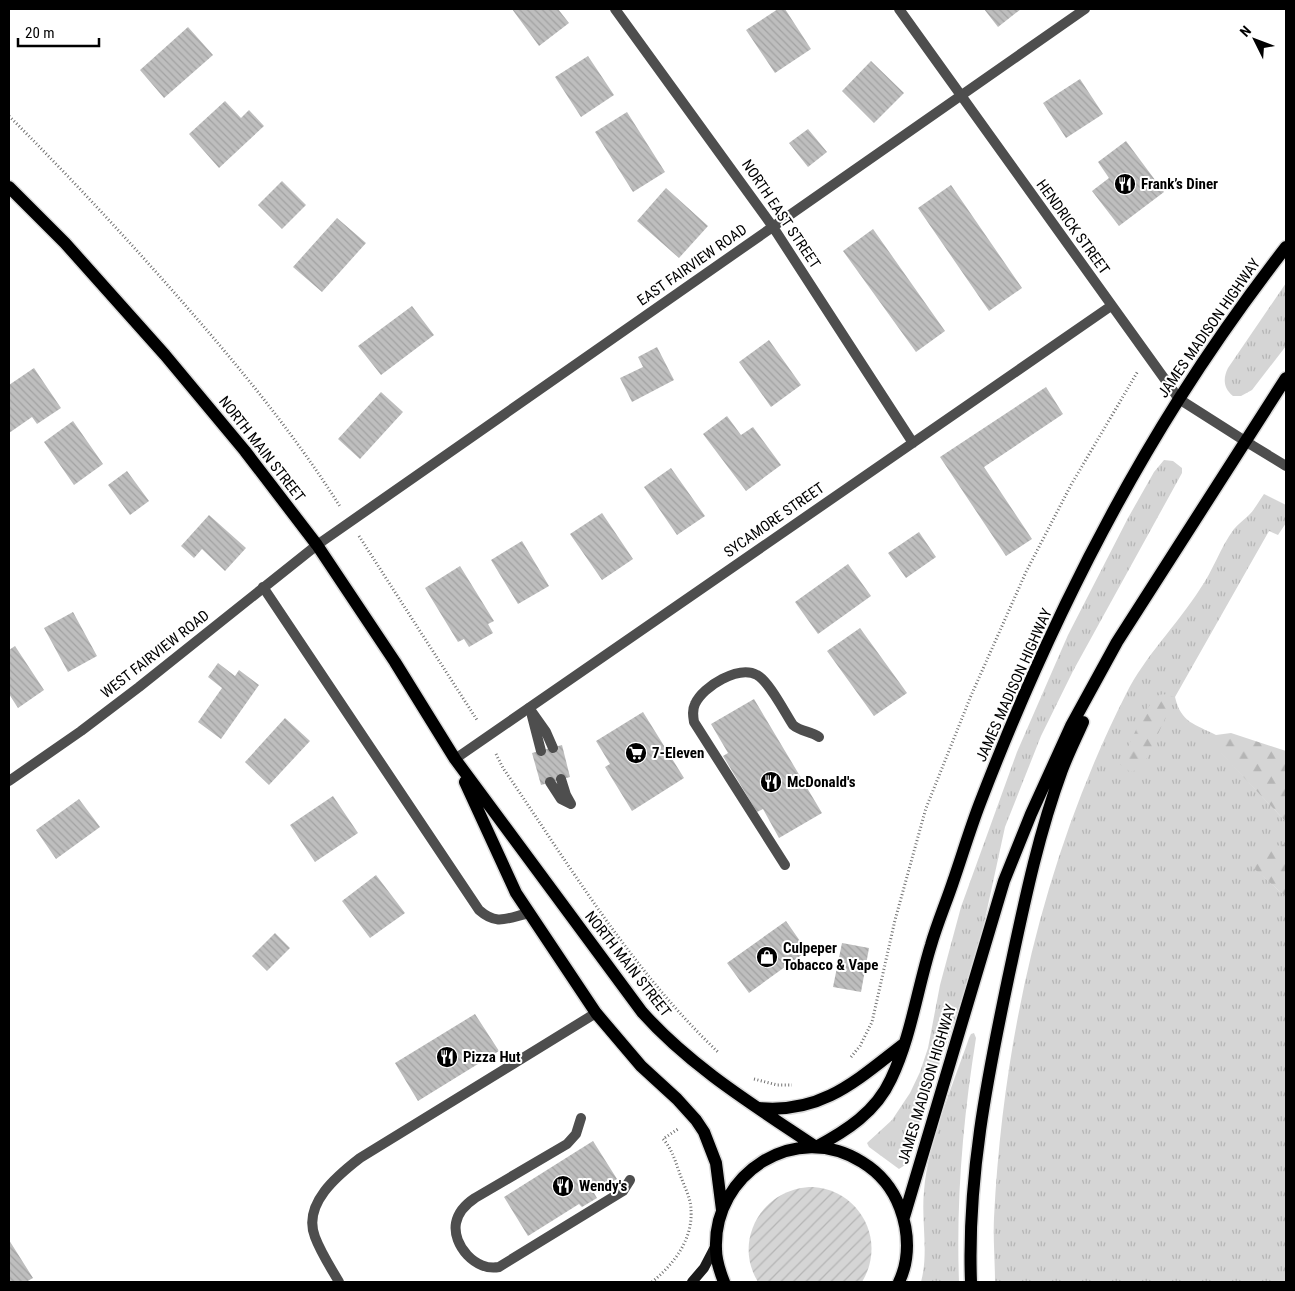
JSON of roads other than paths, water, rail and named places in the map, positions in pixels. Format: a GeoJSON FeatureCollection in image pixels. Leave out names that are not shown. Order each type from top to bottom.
{"type":"FeatureCollection","features":[{"type":"Feature","properties":{"kind":"main road","name":"NORTH MAIN STREET"},"geometry":{"type":"LineString","coordinates":[[9,187],[65,243],[165,355],[245,451],[317,545],[395,662],[455,759],[642,1012],[687,1055],[733,1093],[816,1147]]}},
{"type":"Feature","properties":{"kind":"main road","name":"JAMES MADISON HIGHWAY"},"geometry":{"type":"LineString","coordinates":[[816,1147],[841,1134],[864,1116],[875,1105],[890,1080],[905,1043],[931,945],[981,802],[1026,694],[1079,578],[1135,472],[1179,399],[1252,291],[1286,247]]}},
{"type":"Feature","properties":{"kind":"main road","name":"JAMES MADISON HIGHWAY"},"geometry":{"type":"LineString","coordinates":[[904,1217],[1004,881],[1031,814],[1067,735],[1117,642],[1286,378]]}},
{"type":"Feature","properties":{"kind":"main road"},"geometry":{"type":"LineString","coordinates":[[971,1282],[973,1195],[978,1140],[990,1061],[1032,873],[1062,770],[1117,642]]}},
{"type":"Feature","properties":{"kind":"main road","name":"NORTH MAIN STREET"},"geometry":{"type":"LineString","coordinates":[[455,759],[516,893],[529,913],[596,1012],[641,1066],[677,1099],[696,1120],[709,1144],[716,1163],[722,1210]]}},
{"type":"Feature","properties":{"kind":"main road"},"geometry":{"type":"LineString","coordinates":[[757,1108],[778,1110],[804,1106],[828,1097],[856,1081],[905,1043]]}},
{"type":"Feature","properties":{"kind":"main road","name":"NORTH MAIN STREET"},"geometry":{"type":"LineString","coordinates":[[724,1282],[719,1269],[716,1244],[717,1229],[722,1210],[730,1192],[759,1163],[776,1154],[796,1148],[816,1147],[836,1150],[854,1157],[871,1168],[886,1182],[897,1198],[904,1217],[907,1237],[906,1257],[899,1282]]}},
{"type":"Feature","properties":{"kind":"main road"},"geometry":{"type":"LineString","coordinates":[[692,1282],[704,1268],[716,1244]]}},
{"type":"Feature","properties":{"kind":"street","name":"NORTH EAST STREET"},"geometry":{"type":"LineString","coordinates":[[616,9],[773,227],[913,443]]}},
{"type":"Feature","properties":{"kind":"street","name":"HENDRICK STREET"},"geometry":{"type":"LineString","coordinates":[[899,9],[1179,399],[1286,466]]}},
{"type":"Feature","properties":{"kind":"street","name":"EAST FAIRVIEW ROAD"},"geometry":{"type":"LineString","coordinates":[[317,545],[1085,9]]}},
{"type":"Feature","properties":{"kind":"street","name":"SYCAMORE STREET"},"geometry":{"type":"LineString","coordinates":[[455,759],[1111,306]]}},
{"type":"Feature","properties":{"kind":"street","name":"WEST FAIRVIEW ROAD"},"geometry":{"type":"LineString","coordinates":[[9,781],[81,731],[317,545]]}},
{"type":"Feature","properties":{"kind":"street"},"geometry":{"type":"LineString","coordinates":[[264,586],[479,910],[487,917],[496,920],[529,913]]}},
{"type":"Feature","properties":{"kind":"street"},"geometry":{"type":"LineString","coordinates":[[785,865],[698,728],[692,715],[694,705],[706,689],[733,674],[746,672],[755,674],[766,683],[793,725],[798,729],[819,737]]}},
{"type":"Feature","properties":{"kind":"street"},"geometry":{"type":"LineString","coordinates":[[530,708],[546,732],[553,748]]}},
{"type":"Feature","properties":{"kind":"street"},"geometry":{"type":"LineString","coordinates":[[530,708],[541,751]]}},
{"type":"Feature","properties":{"kind":"street"},"geometry":{"type":"LineString","coordinates":[[550,782],[561,799],[571,804],[561,779]]}},
{"type":"Feature","properties":{"kind":"street"},"geometry":{"type":"LineString","coordinates":[[339,1282],[314,1236],[313,1226],[314,1213],[318,1202],[325,1190],[340,1174],[360,1158],[596,1012]]}},
{"type":"Feature","properties":{"kind":"street"},"geometry":{"type":"LineString","coordinates":[[581,1118],[576,1134],[567,1144],[475,1198],[465,1206],[458,1217],[456,1229],[466,1254],[485,1268],[499,1267],[623,1191],[630,1180]]}},
{"type":"Feature","properties":{"kind":"place","name":"Frank’s Diner"},"geometry":{"type":"Point","coordinates":[1125,184]}},
{"type":"Feature","properties":{"kind":"place","name":"7-Eleven"},"geometry":{"type":"Point","coordinates":[636,753]}},
{"type":"Feature","properties":{"kind":"place","name":"McDonald's"},"geometry":{"type":"Point","coordinates":[771,782]}},
{"type":"Feature","properties":{"kind":"place","name":"Culpeper Tobacco & Vape"},"geometry":{"type":"Point","coordinates":[767,957]}},
{"type":"Feature","properties":{"kind":"place","name":"Pizza Hut"},"geometry":{"type":"Point","coordinates":[447,1057]}},
{"type":"Feature","properties":{"kind":"place","name":"Wendy's"},"geometry":{"type":"Point","coordinates":[563,1186]}}]}
